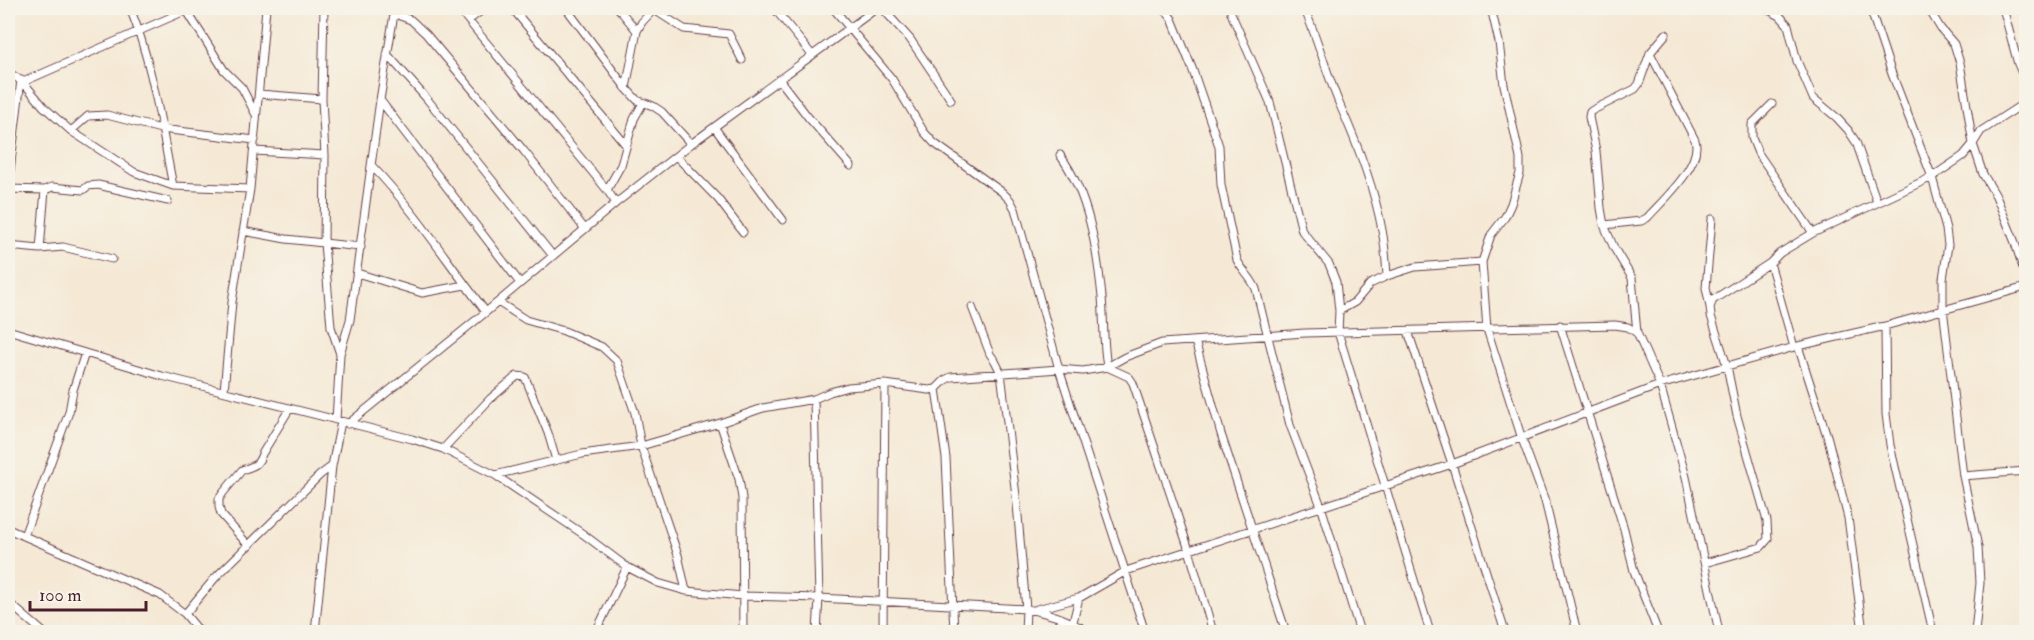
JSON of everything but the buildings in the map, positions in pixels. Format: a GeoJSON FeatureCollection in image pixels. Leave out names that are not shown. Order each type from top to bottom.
{"type":"FeatureCollection","features":[{"type":"Feature","properties":{"kind":"street"},"geometry":{"type":"LineString","coordinates":[[130,8],[140,31],[153,78],[173,186]]}},
{"type":"Feature","properties":{"kind":"street"},"geometry":{"type":"LineString","coordinates":[[224,391],[232,302],[250,189],[266,8]]}},
{"type":"Feature","properties":{"kind":"street"},"geometry":{"type":"LineString","coordinates":[[317,631],[332,466],[342,422],[340,354],[331,327],[324,243],[325,156],[322,99],[324,8]]}},
{"type":"Feature","properties":{"kind":"street"},"geometry":{"type":"LineString","coordinates":[[459,8],[616,203]]}},
{"type":"Feature","properties":{"kind":"street"},"geometry":{"type":"LineString","coordinates":[[469,20],[485,8]]}},
{"type":"Feature","properties":{"kind":"street"},"geometry":{"type":"LineString","coordinates":[[512,8],[626,145]]}},
{"type":"Feature","properties":{"kind":"street"},"geometry":{"type":"LineString","coordinates":[[566,8],[637,100],[662,112],[691,144]]}},
{"type":"Feature","properties":{"kind":"street"},"geometry":{"type":"LineString","coordinates":[[618,8],[637,31]]}},
{"type":"Feature","properties":{"kind":"street"},"geometry":{"type":"LineString","coordinates":[[626,88],[637,31],[654,8],[684,28],[729,34],[742,60]]}},
{"type":"Feature","properties":{"kind":"street"},"geometry":{"type":"LineString","coordinates":[[774,8],[812,55]]}},
{"type":"Feature","properties":{"kind":"street"},"geometry":{"type":"LineString","coordinates":[[833,8],[892,79],[929,138],[1010,200],[1018,220],[1059,369],[1145,633]]}},
{"type":"Feature","properties":{"kind":"street"},"geometry":{"type":"LineString","coordinates":[[342,422],[486,312],[584,228],[691,144],[877,8]]}},
{"type":"Feature","properties":{"kind":"street"},"geometry":{"type":"LineString","coordinates":[[882,8],[910,39],[951,100]]}},
{"type":"Feature","properties":{"kind":"street"},"geometry":{"type":"LineString","coordinates":[[1164,8],[1172,19],[1192,68],[1219,146],[1221,185],[1237,261],[1242,271],[1253,281],[1256,289],[1290,425],[1321,507],[1360,633]]}},
{"type":"Feature","properties":{"kind":"street"},"geometry":{"type":"LineString","coordinates":[[1304,8],[1316,34],[1339,102],[1348,119],[1374,196],[1382,230],[1387,276]]}},
{"type":"Feature","properties":{"kind":"street"},"geometry":{"type":"LineString","coordinates":[[1491,8],[1499,42],[1504,85],[1520,158],[1520,173],[1511,204],[1505,218],[1491,235],[1482,262],[1487,329],[1522,439],[1545,501],[1577,633]]}},
{"type":"Feature","properties":{"kind":"street"},"geometry":{"type":"LineString","coordinates":[[1766,8],[1780,16],[1788,25],[1797,61],[1813,98],[1836,117],[1856,142],[1876,202]]}},
{"type":"Feature","properties":{"kind":"street"},"geometry":{"type":"LineString","coordinates":[[1870,8],[1892,74],[1932,177],[1946,230],[1948,245],[1943,279],[1943,308],[1963,476],[1978,547],[1980,584],[1975,633]]}},
{"type":"Feature","properties":{"kind":"street"},"geometry":{"type":"LineString","coordinates":[[1928,8],[1954,44],[1960,63],[1973,144],[1983,174],[1996,196],[2014,240],[2026,277]]}},
{"type":"Feature","properties":{"kind":"street"},"geometry":{"type":"LineString","coordinates":[[2002,8],[2018,64],[2026,82]]}},
{"type":"Feature","properties":{"kind":"street"},"geometry":{"type":"LineString","coordinates":[[22,81],[186,9],[219,63],[242,88],[257,118]]}},
{"type":"Feature","properties":{"kind":"street"},"geometry":{"type":"LineString","coordinates":[[340,354],[351,320],[380,100],[395,11],[411,20],[426,34],[524,151],[584,228]]}},
{"type":"Feature","properties":{"kind":"street"},"geometry":{"type":"LineString","coordinates":[[1230,13],[1270,102],[1302,231],[1329,264],[1336,282],[1339,311],[1338,332],[1430,633]]}},
{"type":"Feature","properties":{"kind":"street"},"geometry":{"type":"LineString","coordinates":[[1666,34],[1650,53],[1635,89],[1590,112],[1589,117],[1596,151],[1600,208],[1604,225],[1614,248],[1632,278],[1637,333],[1660,385],[1686,477],[1719,633]]}},
{"type":"Feature","properties":{"kind":"street"},"geometry":{"type":"LineString","coordinates":[[1604,225],[1641,221],[1647,218],[1684,177],[1697,151],[1695,140],[1650,53]]}},
{"type":"Feature","properties":{"kind":"street"},"geometry":{"type":"LineString","coordinates":[[387,54],[427,99],[553,256]]}},
{"type":"Feature","properties":{"kind":"street"},"geometry":{"type":"LineString","coordinates":[[8,72],[22,81],[44,107],[71,131],[134,172],[173,186],[250,189]]}},
{"type":"Feature","properties":{"kind":"street"},"geometry":{"type":"LineString","coordinates":[[779,79],[808,117],[851,166]]}},
{"type":"Feature","properties":{"kind":"street"},"geometry":{"type":"LineString","coordinates":[[22,81],[8,188],[45,190],[52,187],[83,190],[88,186],[98,185],[168,201]]}},
{"type":"Feature","properties":{"kind":"street"},"geometry":{"type":"LineString","coordinates":[[259,94],[322,99]]}},
{"type":"Feature","properties":{"kind":"street"},"geometry":{"type":"LineString","coordinates":[[380,100],[520,283]]}},
{"type":"Feature","properties":{"kind":"street"},"geometry":{"type":"LineString","coordinates":[[1710,307],[1713,300],[1770,263],[1780,253],[1814,233],[1932,177],[1963,156],[1981,131],[2025,102],[2026,111]]}},
{"type":"Feature","properties":{"kind":"street"},"geometry":{"type":"LineString","coordinates":[[607,190],[621,165],[634,119],[644,103]]}},
{"type":"Feature","properties":{"kind":"street"},"geometry":{"type":"LineString","coordinates":[[1772,104],[1752,124],[1752,138],[1758,153],[1814,233]]}},
{"type":"Feature","properties":{"kind":"street"},"geometry":{"type":"LineString","coordinates":[[71,131],[88,116],[107,116],[161,129],[255,140]]}},
{"type":"Feature","properties":{"kind":"street"},"geometry":{"type":"LineString","coordinates":[[714,127],[783,220]]}},
{"type":"Feature","properties":{"kind":"street"},"geometry":{"type":"LineString","coordinates":[[254,151],[325,156]]}},
{"type":"Feature","properties":{"kind":"street"},"geometry":{"type":"LineString","coordinates":[[1060,155],[1071,170],[1085,206],[1095,247],[1107,367]]}},
{"type":"Feature","properties":{"kind":"street"},"geometry":{"type":"LineString","coordinates":[[676,156],[718,199],[743,232]]}},
{"type":"Feature","properties":{"kind":"street"},"geometry":{"type":"LineString","coordinates":[[372,166],[418,219],[486,312]]}},
{"type":"Feature","properties":{"kind":"street"},"geometry":{"type":"LineString","coordinates":[[40,249],[45,190]]}},
{"type":"Feature","properties":{"kind":"street"},"geometry":{"type":"LineString","coordinates":[[1705,563],[1761,547],[1768,539],[1767,521],[1737,416],[1706,288],[1712,219]]}},
{"type":"Feature","properties":{"kind":"street"},"geometry":{"type":"LineString","coordinates":[[243,231],[361,247]]}},
{"type":"Feature","properties":{"kind":"street"},"geometry":{"type":"LineString","coordinates":[[8,246],[40,249],[63,247],[112,259]]}},
{"type":"Feature","properties":{"kind":"street"},"geometry":{"type":"LineString","coordinates":[[1339,311],[1355,302],[1370,284],[1387,276],[1416,267],[1482,262]]}},
{"type":"Feature","properties":{"kind":"street"},"geometry":{"type":"LineString","coordinates":[[1770,263],[1828,439],[1848,518],[1863,633]]}},
{"type":"Feature","properties":{"kind":"street"},"geometry":{"type":"LineString","coordinates":[[357,273],[422,293],[465,285]]}},
{"type":"Feature","properties":{"kind":"street"},"geometry":{"type":"LineString","coordinates":[[1034,610],[1078,598],[1126,571],[1452,464],[1660,385],[1796,346],[1885,326],[1943,308],[2026,287]]}},
{"type":"Feature","properties":{"kind":"street"},"geometry":{"type":"LineString","coordinates":[[498,302],[526,320],[602,347],[617,362],[635,413],[641,446],[678,555],[686,591]]}},
{"type":"Feature","properties":{"kind":"street"},"geometry":{"type":"LineString","coordinates":[[972,307],[990,354],[1001,373],[1017,504],[1026,609],[1025,633]]}},
{"type":"Feature","properties":{"kind":"street"},"geometry":{"type":"LineString","coordinates":[[495,475],[582,454],[641,446],[763,408],[814,399],[848,387],[885,384],[928,390],[936,389],[951,377],[1059,369],[1083,371],[1107,367],[1125,357],[1162,343],[1338,332],[1560,325],[1615,325],[1628,327],[1637,333]]}},
{"type":"Feature","properties":{"kind":"street"},"geometry":{"type":"LineString","coordinates":[[1560,325],[1624,529],[1634,571],[1658,633]]}},
{"type":"Feature","properties":{"kind":"street"},"geometry":{"type":"LineString","coordinates":[[1885,326],[1886,414],[1890,445],[1933,633]]}},
{"type":"Feature","properties":{"kind":"street"},"geometry":{"type":"LineString","coordinates":[[8,330],[162,376],[443,449],[495,475],[583,534],[627,567],[658,583],[686,591],[743,596],[1026,609],[1073,622],[1088,633]]}},
{"type":"Feature","properties":{"kind":"street"},"geometry":{"type":"LineString","coordinates":[[1408,331],[1504,633]]}},
{"type":"Feature","properties":{"kind":"street"},"geometry":{"type":"LineString","coordinates":[[1196,341],[1221,434],[1286,633]]}},
{"type":"Feature","properties":{"kind":"street"},"geometry":{"type":"LineString","coordinates":[[24,536],[69,412],[73,390],[85,353]]}},
{"type":"Feature","properties":{"kind":"street"},"geometry":{"type":"LineString","coordinates":[[1107,367],[1130,377],[1133,383],[1189,550],[1213,633]]}},
{"type":"Feature","properties":{"kind":"street"},"geometry":{"type":"LineString","coordinates":[[443,449],[490,399],[517,376],[521,376],[525,377],[548,433],[556,460]]}},
{"type":"Feature","properties":{"kind":"street"},"geometry":{"type":"LineString","coordinates":[[883,633],[885,384]]}},
{"type":"Feature","properties":{"kind":"street"},"geometry":{"type":"LineString","coordinates":[[936,389],[946,459],[954,633]]}},
{"type":"Feature","properties":{"kind":"street"},"geometry":{"type":"LineString","coordinates":[[814,399],[819,598],[817,633]]}},
{"type":"Feature","properties":{"kind":"street"},"geometry":{"type":"LineString","coordinates":[[249,546],[221,514],[219,499],[242,470],[252,468],[260,461],[290,408]]}},
{"type":"Feature","properties":{"kind":"street"},"geometry":{"type":"LineString","coordinates":[[720,423],[739,479],[742,498],[743,633]]}},
{"type":"Feature","properties":{"kind":"street"},"geometry":{"type":"LineString","coordinates":[[185,614],[215,578],[332,466]]}},
{"type":"Feature","properties":{"kind":"street"},"geometry":{"type":"LineString","coordinates":[[1963,476],[2026,471]]}},
{"type":"Feature","properties":{"kind":"street"},"geometry":{"type":"LineString","coordinates":[[8,529],[160,595],[185,614],[200,633]]}},
{"type":"Feature","properties":{"kind":"street"},"geometry":{"type":"LineString","coordinates":[[596,633],[627,567]]}},
{"type":"Feature","properties":{"kind":"street"},"geometry":{"type":"LineString","coordinates":[[1073,622],[1078,598]]}},
{"type":"Feature","properties":{"kind":"street"},"geometry":{"type":"LineString","coordinates":[[8,602],[43,633]]}}]}
